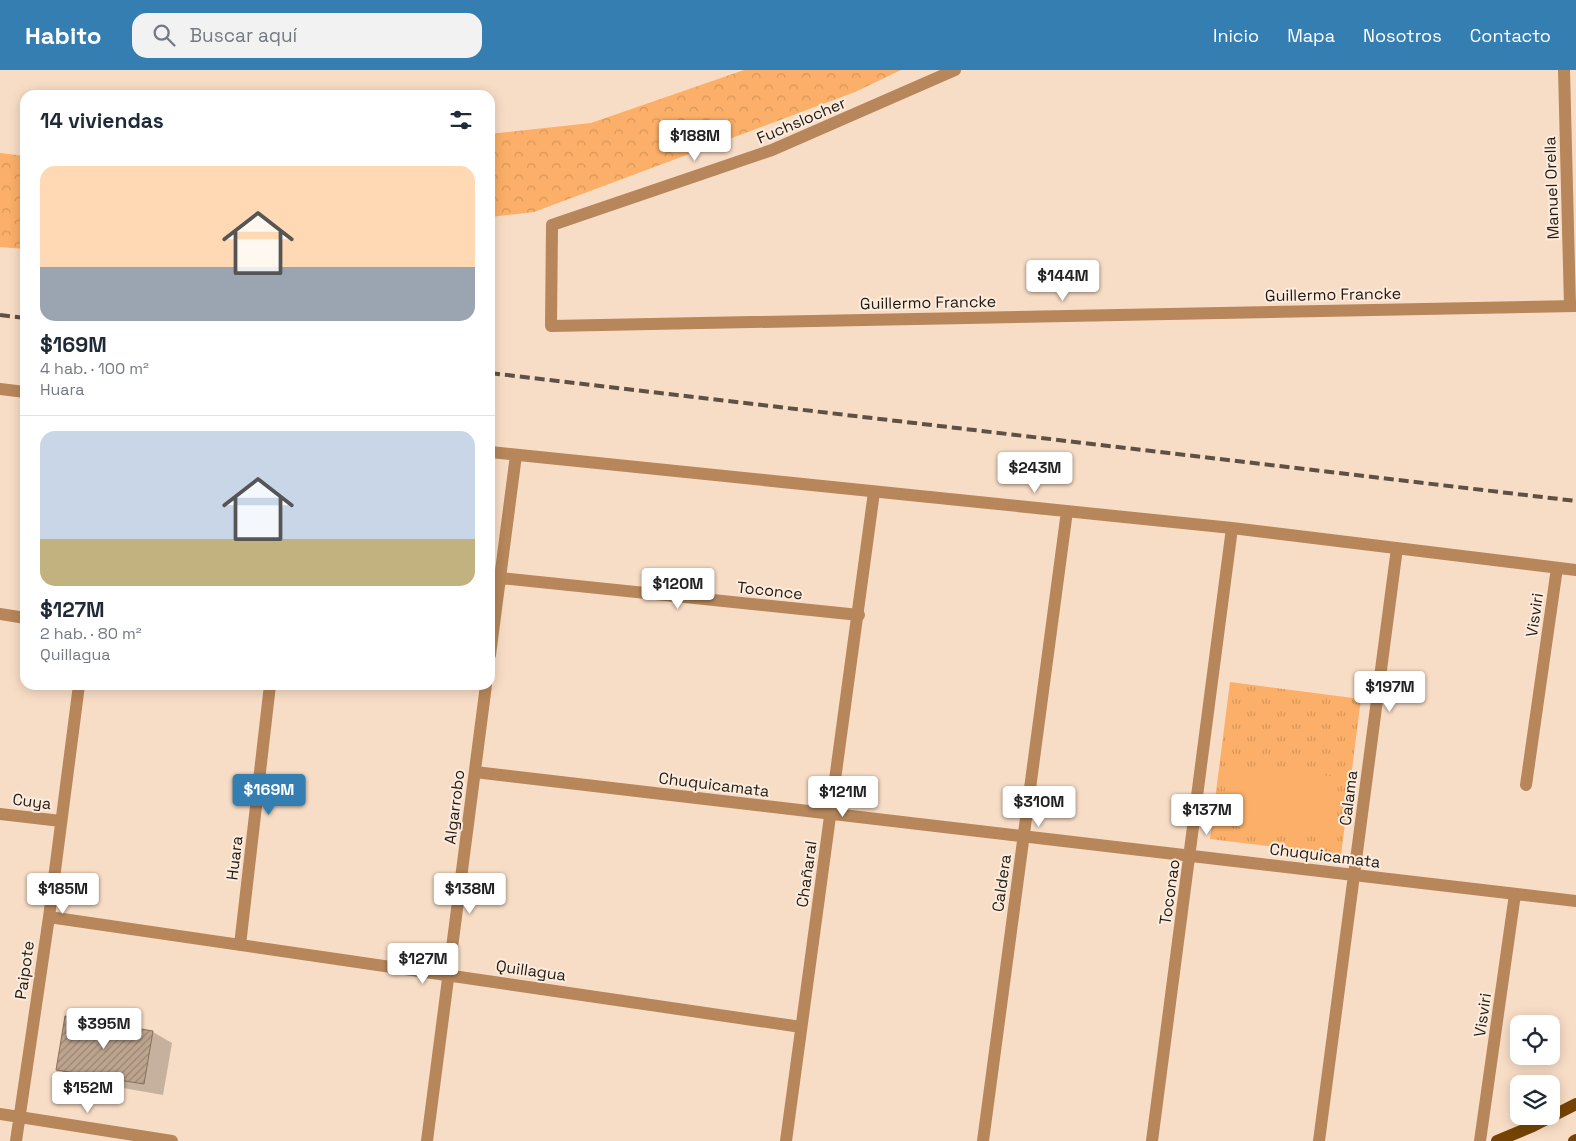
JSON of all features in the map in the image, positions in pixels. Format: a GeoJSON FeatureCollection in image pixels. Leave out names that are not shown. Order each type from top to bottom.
{"type":"FeatureCollection","features":[{"type":"Feature","properties":{"kind":"main road"},"geometry":{"type":"LineString","coordinates":[[1497,1141],[1533,1126],[1576,1104]]}},
{"type":"Feature","properties":{"kind":"street","name":"Fuchslocher"},"geometry":{"type":"LineString","coordinates":[[551,326],[552,225],[772,150],[955,70]]}},
{"type":"Feature","properties":{"kind":"street","name":"Manuel Orella"},"geometry":{"type":"LineString","coordinates":[[1564,70],[1573,306]]}},
{"type":"Feature","properties":{"kind":"street","name":"Guillermo Francke"},"geometry":{"type":"LineString","coordinates":[[551,326],[1573,306]]}},
{"type":"Feature","properties":{"kind":"street"},"geometry":{"type":"LineString","coordinates":[[0,389],[20,391]]}},
{"type":"Feature","properties":{"kind":"street"},"geometry":{"type":"LineString","coordinates":[[495,453],[1232,528],[1576,570]]}},
{"type":"Feature","properties":{"kind":"street"},"geometry":{"type":"LineString","coordinates":[[495,616],[516,455]]}},
{"type":"Feature","properties":{"kind":"street","name":"Chañaral"},"geometry":{"type":"LineString","coordinates":[[786,1141],[859,615],[874,492]]}},
{"type":"Feature","properties":{"kind":"street","name":"Caldera"},"geometry":{"type":"LineString","coordinates":[[983,1141],[1067,511]]}},
{"type":"Feature","properties":{"kind":"street","name":"Toconao"},"geometry":{"type":"LineString","coordinates":[[1152,1141],[1232,528]]}},
{"type":"Feature","properties":{"kind":"street","name":"Calama"},"geometry":{"type":"LineString","coordinates":[[1319,1141],[1397,548]]}},
{"type":"Feature","properties":{"kind":"street","name":"Visviri"},"geometry":{"type":"LineString","coordinates":[[1526,785],[1557,568]]}},
{"type":"Feature","properties":{"kind":"street","name":"Toconce"},"geometry":{"type":"LineString","coordinates":[[500,578],[859,615]]}},
{"type":"Feature","properties":{"kind":"street"},"geometry":{"type":"LineString","coordinates":[[0,614],[20,617]]}},
{"type":"Feature","properties":{"kind":"street","name":"Paipote"},"geometry":{"type":"LineString","coordinates":[[16,1141],[49,917],[78,690]]}},
{"type":"Feature","properties":{"kind":"street","name":"Huara"},"geometry":{"type":"LineString","coordinates":[[240,945],[269,690]]}},
{"type":"Feature","properties":{"kind":"street","name":"Algarrobo"},"geometry":{"type":"LineString","coordinates":[[427,1141],[485,690]]}},
{"type":"Feature","properties":{"kind":"street","name":"Chuquicamata"},"geometry":{"type":"LineString","coordinates":[[475,772],[1576,901]]}},
{"type":"Feature","properties":{"kind":"street","name":"Cuya"},"geometry":{"type":"LineString","coordinates":[[0,814],[61,821]]}},
{"type":"Feature","properties":{"kind":"street","name":"Visviri"},"geometry":{"type":"LineString","coordinates":[[1480,1141],[1515,894]]}},
{"type":"Feature","properties":{"kind":"street","name":"Quillagua"},"geometry":{"type":"LineString","coordinates":[[49,917],[801,1027]]}},
{"type":"Feature","properties":{"kind":"street"},"geometry":{"type":"LineString","coordinates":[[0,1114],[172,1141]]}},
{"type":"Feature","properties":{"kind":"green space"},"geometry":{"type":"Polygon","coordinates":[[[744,70],[901,70],[855,92],[534,212],[495,216],[495,133],[591,123],[744,70]]]}},
{"type":"Feature","properties":{"kind":"green space"},"geometry":{"type":"Polygon","coordinates":[[[0,153],[20,155],[20,249],[0,247],[0,153]]]}},
{"type":"Feature","properties":{"kind":"green space"},"geometry":{"type":"Polygon","coordinates":[[[1230,682],[1361,699],[1341,855],[1210,839],[1230,682]]]}},
{"type":"Feature","properties":{"kind":"green space"},"geometry":{"type":"Polygon","coordinates":[[[1231,765],[1339,777],[1331,838],[1224,825],[1231,765]]]}},
{"type":"Feature","properties":{"kind":"building"},"geometry":{"type":"Polygon","coordinates":[[[65,1016],[153,1031],[144,1084],[56,1070],[65,1016]]]}},
{"type":"Feature","properties":{"kind":"railway"},"geometry":{"type":"LineString","coordinates":[[0,315],[20,317]]}},
{"type":"Feature","properties":{"kind":"railway"},"geometry":{"type":"LineString","coordinates":[[495,374],[1576,501]]}}]}
